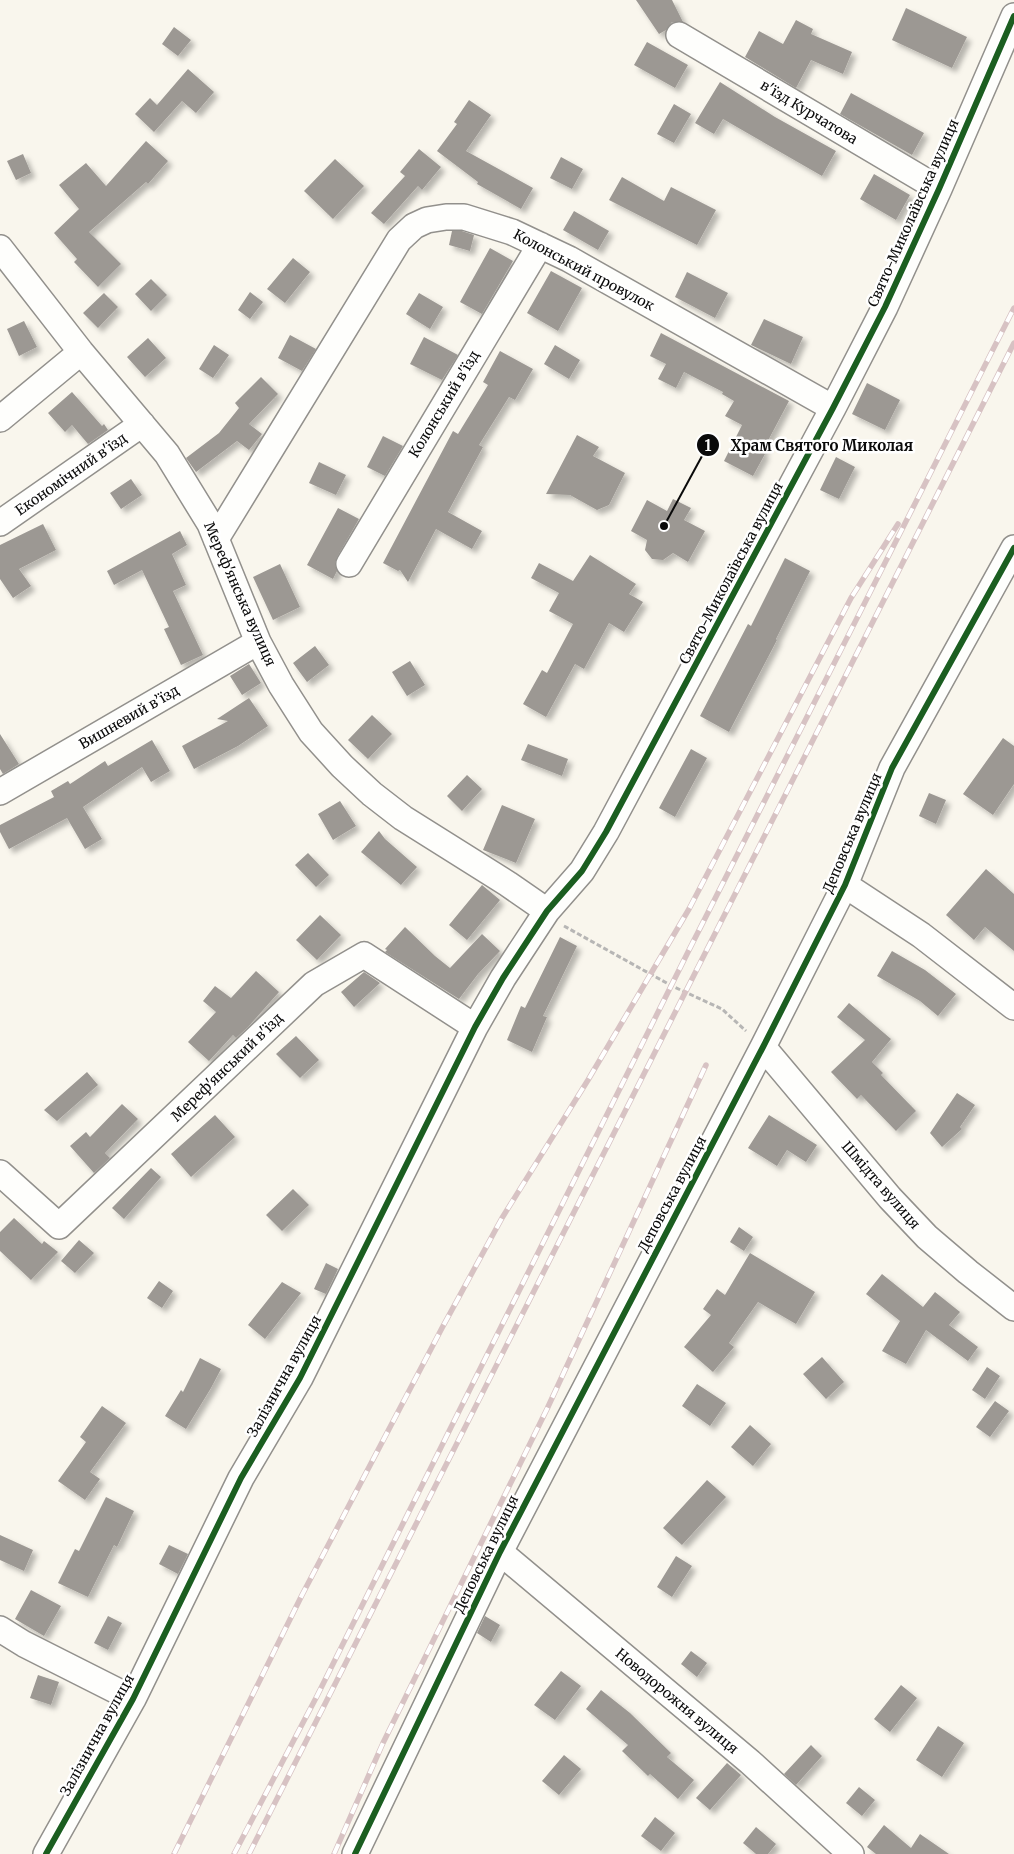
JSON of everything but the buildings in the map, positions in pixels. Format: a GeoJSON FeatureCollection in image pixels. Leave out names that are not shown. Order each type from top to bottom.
{"type":"FeatureCollection","features":[{"type":"Feature","properties":{"kind":"street","name":"Свято-Миколаївська вулиця"},"geometry":{"type":"LineString","coordinates":[[547,911],[582,871],[606,832],[833,408],[885,306],[939,189],[1014,16]]}},
{"type":"Feature","properties":{"kind":"street","name":"в'їзд Курчатова"},"geometry":{"type":"LineString","coordinates":[[679,35],[939,189]]}},
{"type":"Feature","properties":{"kind":"street","name":"Колонський провулок"},"geometry":{"type":"LineString","coordinates":[[216,539],[400,240],[414,226],[427,220],[464,217],[512,232],[569,259],[833,408]]}},
{"type":"Feature","properties":{"kind":"street","name":"Колонський в'їзд"},"geometry":{"type":"LineString","coordinates":[[349,564],[540,245]]}},
{"type":"Feature","properties":{"kind":"street","name":"Мереф'янська вулиця"},"geometry":{"type":"LineString","coordinates":[[0,248],[81,352],[172,461],[210,524],[258,642],[281,685],[311,732],[342,766],[372,794],[402,818],[508,884],[547,911]]}},
{"type":"Feature","properties":{"kind":"street"},"geometry":{"type":"LineString","coordinates":[[0,419],[81,352]]}},
{"type":"Feature","properties":{"kind":"street","name":"Економічний в'їзд"},"geometry":{"type":"LineString","coordinates":[[0,523],[142,424]]}},
{"type":"Feature","properties":{"kind":"street","name":"Деповська вулиця"},"geometry":{"type":"LineString","coordinates":[[355,1854],[500,1552],[845,885],[892,768],[1014,548]]}},
{"type":"Feature","properties":{"kind":"street","name":"Вишневий в’їзд"},"geometry":{"type":"LineString","coordinates":[[0,792],[258,642]]}},
{"type":"Feature","properties":{"kind":"street"},"geometry":{"type":"LineString","coordinates":[[845,885],[921,935],[1014,1007]]}},
{"type":"Feature","properties":{"kind":"street","name":"Залізнична вулиця"},"geometry":{"type":"LineString","coordinates":[[46,1854],[133,1699],[241,1478],[300,1378],[475,1028],[503,978],[547,911]]}},
{"type":"Feature","properties":{"kind":"street","name":"Мереф'янський в'їзд"},"geometry":{"type":"LineString","coordinates":[[0,1173],[60,1226],[314,984],[364,955],[475,1028]]}},
{"type":"Feature","properties":{"kind":"street","name":"Шмідта вулиця"},"geometry":{"type":"LineString","coordinates":[[763,1046],[914,1224],[968,1272],[1014,1308]]}},
{"type":"Feature","properties":{"kind":"street","name":"Новодорожня вулиця"},"geometry":{"type":"LineString","coordinates":[[500,1552],[750,1762],[851,1854]]}},
{"type":"Feature","properties":{"kind":"street"},"geometry":{"type":"LineString","coordinates":[[0,1629],[24,1644],[133,1699]]}},
{"type":"Feature","properties":{"kind":"path"},"geometry":{"type":"LineString","coordinates":[[547,911],[558,922],[672,986],[722,1009],[763,1046]]}},
{"type":"Feature","properties":{"kind":"railway"},"geometry":{"type":"LineString","coordinates":[[234,1854],[317,1696],[689,950],[1014,308]]}},
{"type":"Feature","properties":{"kind":"railway"},"geometry":{"type":"LineString","coordinates":[[249,1854],[1014,343]]}},
{"type":"Feature","properties":{"kind":"railway"},"geometry":{"type":"LineString","coordinates":[[174,1854],[302,1595],[442,1328],[502,1218],[588,1080],[689,909],[851,598],[898,524]]}},
{"type":"Feature","properties":{"kind":"railway"},"geometry":{"type":"LineString","coordinates":[[334,1854],[383,1743],[547,1409],[706,1065]]}},
{"type":"Feature","properties":{"kind":"cycle path"},"geometry":{"type":"LineString","coordinates":[[46,1854],[133,1699],[241,1478],[300,1378],[475,1027],[503,978],[547,911],[582,871],[606,832],[833,408],[885,307],[939,189],[1014,16]]}},
{"type":"Feature","properties":{"kind":"cycle path"},"geometry":{"type":"LineString","coordinates":[[355,1854],[500,1552],[763,1047],[845,885],[892,768],[1014,548]]}},
{"type":"Feature","properties":{"kind":"place","name":"Храм Святого Миколая"},"geometry":{"type":"Point","coordinates":[664,526]}}]}
